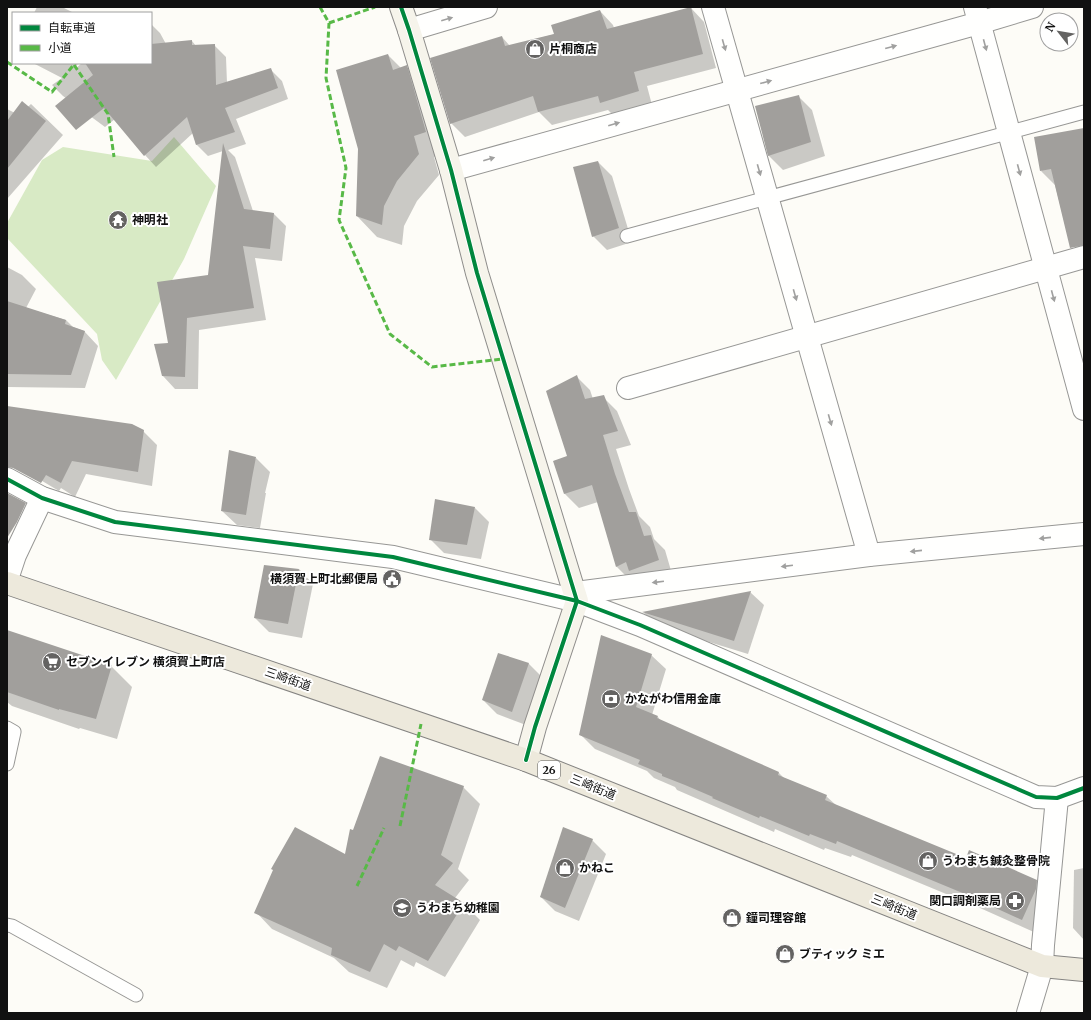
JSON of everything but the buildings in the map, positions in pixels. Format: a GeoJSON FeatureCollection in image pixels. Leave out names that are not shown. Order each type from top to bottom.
{"type":"FeatureCollection","features":[{"type":"Feature","properties":{"kind":"main road","name":"三崎街道"},"geometry":{"type":"LineString","coordinates":[[7,583],[526,760],[1042,966],[1084,970]]}},
{"type":"Feature","properties":{"kind":"street"},"geometry":{"type":"LineString","coordinates":[[401,7],[451,170],[477,273],[502,359],[576,597],[526,760]]}},
{"type":"Feature","properties":{"kind":"street"},"geometry":{"type":"LineString","coordinates":[[409,30],[486,7]]}},
{"type":"Feature","properties":{"kind":"street"},"geometry":{"type":"LineString","coordinates":[[713,7],[869,555]]}},
{"type":"Feature","properties":{"kind":"street"},"geometry":{"type":"LineString","coordinates":[[451,170],[736,90],[977,15],[1032,7]]}},
{"type":"Feature","properties":{"kind":"street"},"geometry":{"type":"LineString","coordinates":[[977,15],[1084,409]]}},
{"type":"Feature","properties":{"kind":"street"},"geometry":{"type":"LineString","coordinates":[[628,388],[1084,257]]}},
{"type":"Feature","properties":{"kind":"street"},"geometry":{"type":"LineString","coordinates":[[7,479],[42,498],[115,522],[393,557],[576,597],[1036,797],[1057,798],[1084,788]]}},
{"type":"Feature","properties":{"kind":"street"},"geometry":{"type":"LineString","coordinates":[[7,579],[15,555],[42,498]]}},
{"type":"Feature","properties":{"kind":"street"},"geometry":{"type":"LineString","coordinates":[[576,597],[869,555],[1084,534]]}},
{"type":"Feature","properties":{"kind":"street"},"geometry":{"type":"LineString","coordinates":[[1028,1013],[1042,966],[1057,798]]}},
{"type":"Feature","properties":{"kind":"lane"},"geometry":{"type":"LineString","coordinates":[[628,236],[1084,112]]}},
{"type":"Feature","properties":{"kind":"lane"},"geometry":{"type":"LineString","coordinates":[[7,728],[14,732],[7,764]]}},
{"type":"Feature","properties":{"kind":"lane"},"geometry":{"type":"LineString","coordinates":[[7,925],[12,926],[136,995]]}},
{"type":"Feature","properties":{"kind":"green space","name":"神明社"},"geometry":{"type":"Polygon","coordinates":[[[174,137],[216,186],[184,259],[116,380],[102,360],[97,334],[7,238],[7,223],[42,160],[63,147],[152,161],[174,137]]]}},
{"type":"Feature","properties":{"kind":"marked path"},"geometry":{"type":"LineString","coordinates":[[320,7],[329,23],[326,78],[346,168],[339,220],[390,334],[432,367],[502,359]]}},
{"type":"Feature","properties":{"kind":"marked path"},"geometry":{"type":"LineString","coordinates":[[329,23],[375,7]]}},
{"type":"Feature","properties":{"kind":"marked path"},"geometry":{"type":"LineString","coordinates":[[7,62],[52,92],[74,64]]}},
{"type":"Feature","properties":{"kind":"marked path"},"geometry":{"type":"LineString","coordinates":[[74,65],[108,114],[114,157]]}},
{"type":"Feature","properties":{"kind":"marked path"},"geometry":{"type":"LineString","coordinates":[[400,826],[421,724]]}},
{"type":"Feature","properties":{"kind":"marked path"},"geometry":{"type":"LineString","coordinates":[[357,886],[384,828]]}},
{"type":"Feature","properties":{"kind":"cycle path"},"geometry":{"type":"LineString","coordinates":[[401,7],[451,170],[477,273],[577,601],[535,727],[526,760]]}},
{"type":"Feature","properties":{"kind":"cycle path"},"geometry":{"type":"LineString","coordinates":[[7,479],[42,498],[115,522],[393,557],[577,601],[640,625],[1036,797],[1057,798],[1084,788]]}},
{"type":"Feature","properties":{"kind":"place","name":"片桐商店"},"geometry":{"type":"Point","coordinates":[535,49]}},
{"type":"Feature","properties":{"kind":"place","name":"神明社"},"geometry":{"type":"Point","coordinates":[118,220]}},
{"type":"Feature","properties":{"kind":"place","name":"横須賀上町北郵便局"},"geometry":{"type":"Point","coordinates":[392,579]}},
{"type":"Feature","properties":{"kind":"place","name":"セブンイレブン 横須賀上町店"},"geometry":{"type":"Point","coordinates":[52,662]}},
{"type":"Feature","properties":{"kind":"place","name":"かながわ信用金庫"},"geometry":{"type":"Point","coordinates":[611,699]}},
{"type":"Feature","properties":{"kind":"place","name":"うわまち鍼灸整骨院"},"geometry":{"type":"Point","coordinates":[928,861]}},
{"type":"Feature","properties":{"kind":"place","name":"かねこ"},"geometry":{"type":"Point","coordinates":[565,868]}},
{"type":"Feature","properties":{"kind":"place","name":"関口調剤薬局"},"geometry":{"type":"Point","coordinates":[1015,901]}},
{"type":"Feature","properties":{"kind":"place","name":"うわまち幼稚園"},"geometry":{"type":"Point","coordinates":[402,908]}},
{"type":"Feature","properties":{"kind":"place","name":"鐘司理容館"},"geometry":{"type":"Point","coordinates":[732,918]}},
{"type":"Feature","properties":{"kind":"place","name":"ブティック ミエ"},"geometry":{"type":"Point","coordinates":[785,954]}}]}
